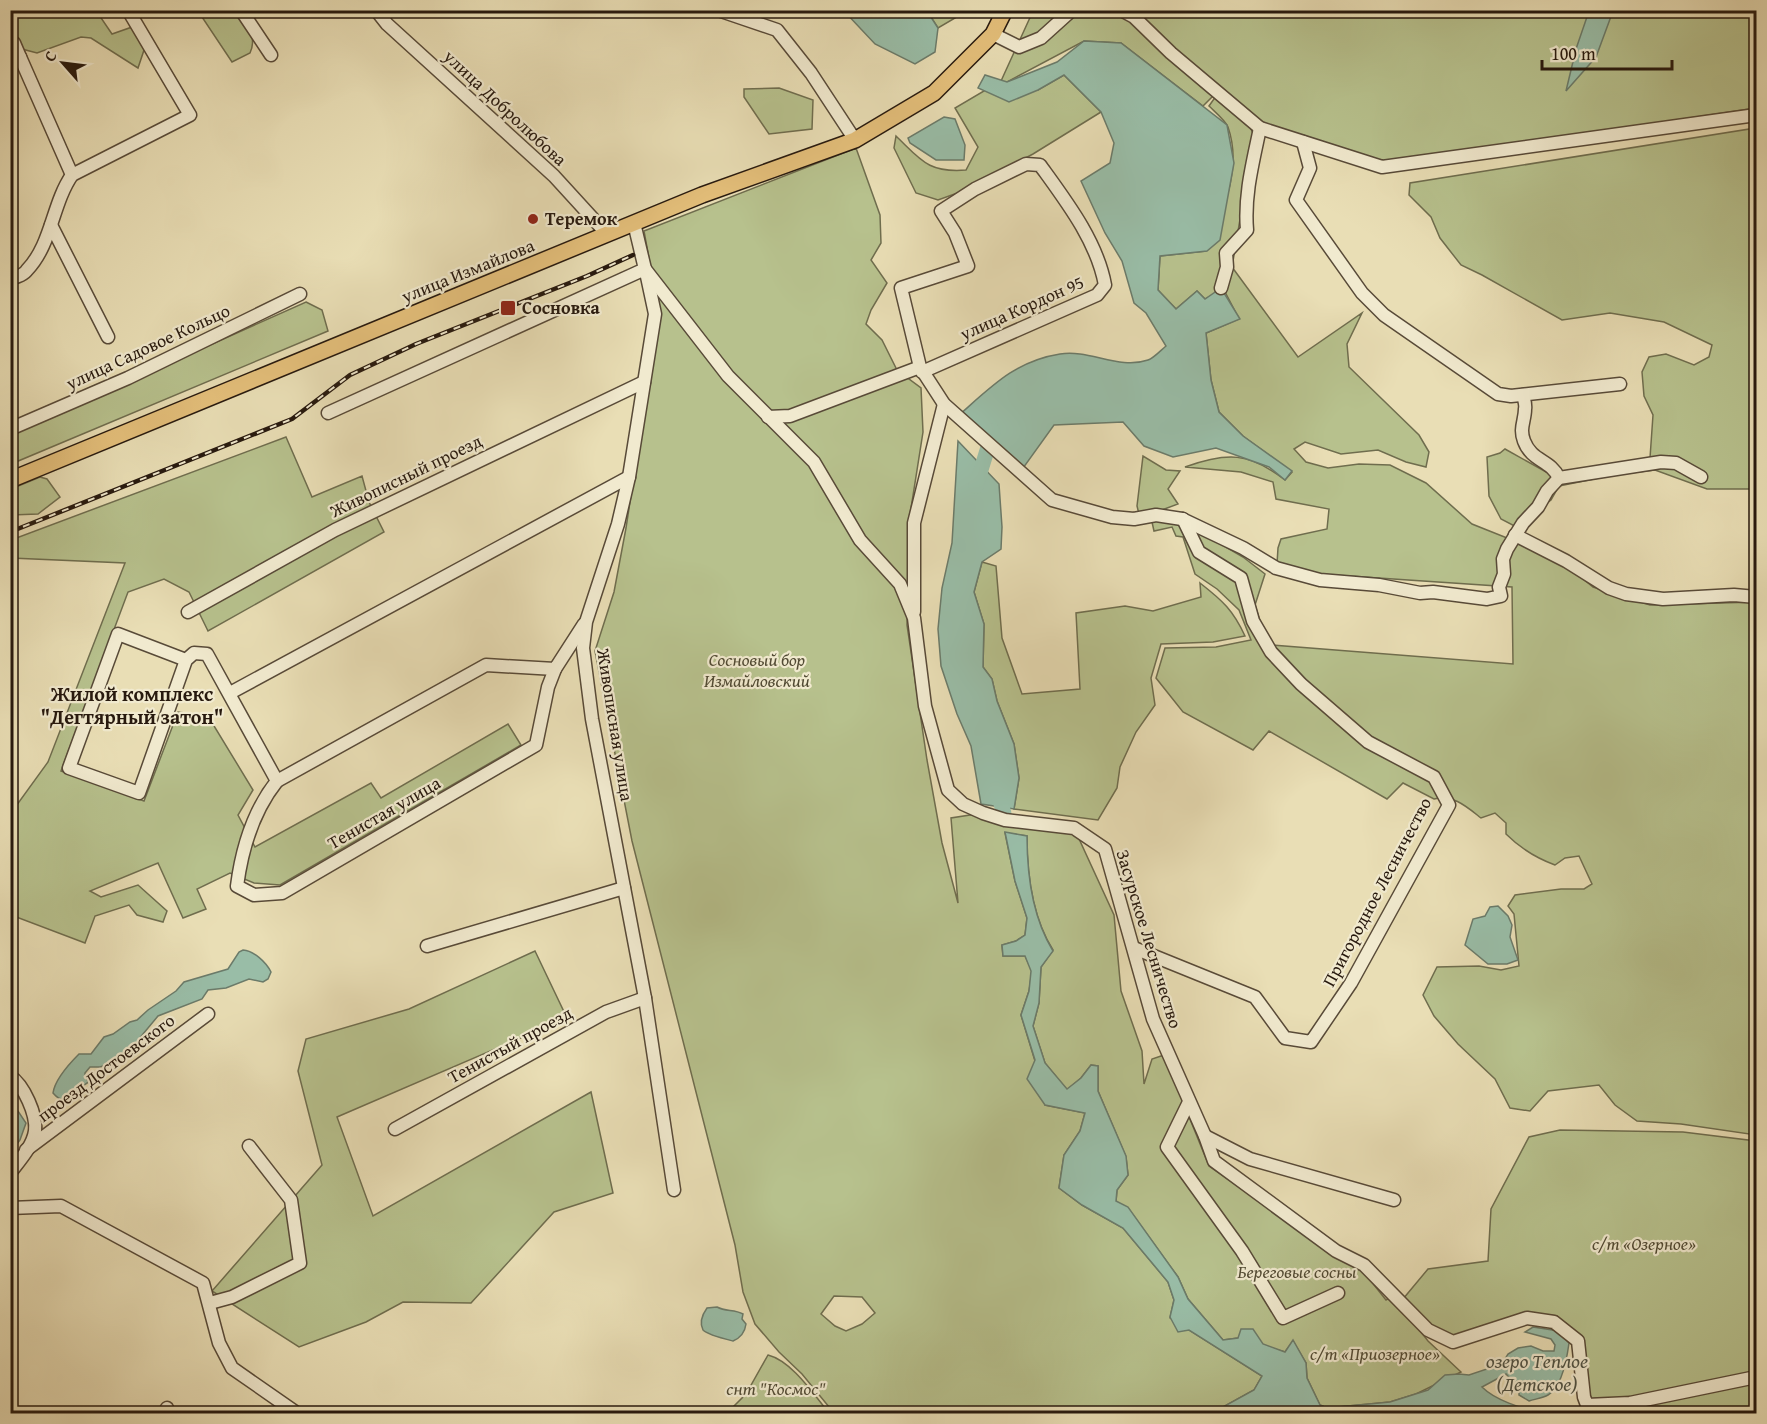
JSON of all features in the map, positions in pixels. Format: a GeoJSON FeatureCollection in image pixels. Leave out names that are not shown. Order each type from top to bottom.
{"type":"FeatureCollection","features":[{"type":"Feature","properties":{"kind":"main road","name":"улица Измайлова"},"geometry":{"type":"LineString","coordinates":[[10,480],[710,192],[855,140],[934,93],[993,34],[1005,10]]}},
{"type":"Feature","properties":{"kind":"street"},"geometry":{"type":"LineString","coordinates":[[10,279],[26,272],[41,249],[63,188],[72,175],[190,115],[128,10]]}},
{"type":"Feature","properties":{"kind":"street"},"geometry":{"type":"LineString","coordinates":[[241,10],[271,55]]}},
{"type":"Feature","properties":{"kind":"street","name":"улица Добролюбова"},"geometry":{"type":"LineString","coordinates":[[376,10],[387,24],[554,176],[607,234]]}},
{"type":"Feature","properties":{"kind":"street"},"geometry":{"type":"LineString","coordinates":[[718,10],[777,30],[811,73],[855,140]]}},
{"type":"Feature","properties":{"kind":"street"},"geometry":{"type":"LineString","coordinates":[[993,34],[1019,47],[1041,38],[1072,10]]}},
{"type":"Feature","properties":{"kind":"street"},"geometry":{"type":"LineString","coordinates":[[1121,10],[1134,17],[1171,52],[1260,128],[1382,167],[1756,114]]}},
{"type":"Feature","properties":{"kind":"street"},"geometry":{"type":"LineString","coordinates":[[10,41],[14,44],[15,60],[72,175]]}},
{"type":"Feature","properties":{"kind":"street"},"geometry":{"type":"LineString","coordinates":[[1221,288],[1227,267],[1226,253],[1247,230],[1248,190],[1260,128]]}},
{"type":"Feature","properties":{"kind":"street"},"geometry":{"type":"LineString","coordinates":[[1303,142],[1310,168],[1296,200],[1362,293],[1384,315],[1489,390],[1498,394],[1523,395],[1620,384]]}},
{"type":"Feature","properties":{"kind":"street","name":"улица Кордон 95"},"geometry":{"type":"LineString","coordinates":[[768,417],[790,416],[921,370],[1097,295],[1105,285],[1101,265],[1086,235],[1040,165],[1026,164],[975,189],[941,211],[955,233],[968,266],[901,288],[921,370],[944,404],[1052,500],[1112,518],[1134,519],[1156,515],[1182,519],[1243,548],[1276,568],[1320,580],[1487,599],[1501,596],[1499,587],[1504,574],[1503,559],[1515,535]]}},
{"type":"Feature","properties":{"kind":"street","name":"Живописная улица"},"geometry":{"type":"LineString","coordinates":[[634,223],[655,314],[629,477],[618,524],[586,622],[583,648],[592,718],[645,998],[674,1190]]}},
{"type":"Feature","properties":{"kind":"street"},"geometry":{"type":"LineString","coordinates":[[51,225],[108,337]]}},
{"type":"Feature","properties":{"kind":"street"},"geometry":{"type":"LineString","coordinates":[[328,413],[645,269]]}},
{"type":"Feature","properties":{"kind":"street","name":"Засурское Лесничество"},"geometry":{"type":"LineString","coordinates":[[645,269],[728,376],[814,462],[860,540],[900,584],[914,618],[925,706],[948,790],[963,804],[983,813],[1005,820],[1074,828],[1105,849],[1153,1019],[1214,1161],[1336,1251],[1364,1265],[1428,1330],[1453,1342],[1527,1318],[1554,1322],[1578,1341],[1584,1397],[1587,1405],[1630,1403],[1756,1377]]}},
{"type":"Feature","properties":{"kind":"street","name":"улица Садовое Кольцо"},"geometry":{"type":"LineString","coordinates":[[10,429],[128,378],[300,294]]}},
{"type":"Feature","properties":{"kind":"street","name":"Живописный проезд"},"geometry":{"type":"LineString","coordinates":[[188,612],[335,530],[644,382]]}},
{"type":"Feature","properties":{"kind":"street"},"geometry":{"type":"LineString","coordinates":[[1523,395],[1526,410],[1522,425],[1524,440],[1537,459],[1554,467],[1559,478]]}},
{"type":"Feature","properties":{"kind":"street"},"geometry":{"type":"LineString","coordinates":[[914,618],[914,523],[944,404]]}},
{"type":"Feature","properties":{"kind":"street"},"geometry":{"type":"LineString","coordinates":[[1701,477],[1676,462],[1661,462],[1559,478],[1515,535],[1566,561],[1609,588],[1626,594],[1663,599],[1734,595],[1756,597]]}},
{"type":"Feature","properties":{"kind":"street"},"geometry":{"type":"LineString","coordinates":[[230,693],[629,477]]}},
{"type":"Feature","properties":{"kind":"street","name":"Пригородное Лесничество"},"geometry":{"type":"LineString","coordinates":[[1134,948],[1255,998],[1285,1038],[1311,1042],[1351,983],[1449,805],[1434,777],[1368,742],[1301,684],[1271,652],[1253,621],[1241,578],[1199,552],[1182,519]]}},
{"type":"Feature","properties":{"kind":"street","name":"Тенистая улица"},"geometry":{"type":"LineString","coordinates":[[277,781],[253,820],[240,865],[237,886],[254,895],[282,893],[536,745],[548,687],[555,669],[586,622]]}},
{"type":"Feature","properties":{"kind":"street"},"geometry":{"type":"LineString","coordinates":[[186,660],[118,634],[69,768],[139,793],[186,660],[194,653],[207,654],[277,781],[486,665],[555,669]]}},
{"type":"Feature","properties":{"kind":"street"},"geometry":{"type":"LineString","coordinates":[[427,946],[624,888]]}},
{"type":"Feature","properties":{"kind":"street","name":"Тенистый проезд"},"geometry":{"type":"LineString","coordinates":[[395,1129],[606,1012],[645,998]]}},
{"type":"Feature","properties":{"kind":"street","name":"проезд Достоевского"},"geometry":{"type":"LineString","coordinates":[[26,1150],[208,1014]]}},
{"type":"Feature","properties":{"kind":"street"},"geometry":{"type":"LineString","coordinates":[[10,1076],[15,1079],[30,1101],[35,1131],[26,1150],[10,1173]]}},
{"type":"Feature","properties":{"kind":"street","name":"проезд Достоевского"},"geometry":{"type":"LineString","coordinates":[[10,1093],[25,1093]]}},
{"type":"Feature","properties":{"kind":"street"},"geometry":{"type":"LineString","coordinates":[[1190,1102],[1167,1147],[1242,1251],[1283,1318],[1338,1293]]}},
{"type":"Feature","properties":{"kind":"street"},"geometry":{"type":"LineString","coordinates":[[1205,1136],[1250,1159],[1394,1200]]}},
{"type":"Feature","properties":{"kind":"street"},"geometry":{"type":"LineString","coordinates":[[210,1303],[232,1297],[300,1263],[291,1200],[249,1146]]}},
{"type":"Feature","properties":{"kind":"street"},"geometry":{"type":"LineString","coordinates":[[10,1208],[61,1206],[203,1283],[219,1343],[232,1368],[298,1413]]}},
{"type":"Feature","properties":{"kind":"green space"},"geometry":{"type":"Polygon","coordinates":[[[10,11],[104,11],[99,15],[112,34],[135,26],[146,44],[138,68],[91,38],[81,37],[37,53],[22,49],[11,29],[10,11]]]}},
{"type":"Feature","properties":{"kind":"green space"},"geometry":{"type":"Polygon","coordinates":[[[198,11],[236,11],[252,36],[250,53],[232,62],[198,11]]]}},
{"type":"Feature","properties":{"kind":"green space"},"geometry":{"type":"Polygon","coordinates":[[[927,11],[967,11],[938,28],[927,11]]]}},
{"type":"Feature","properties":{"kind":"green space"},"geometry":{"type":"Polygon","coordinates":[[[1033,11],[1756,11],[1756,108],[1383,164],[1262,126],[1217,92],[1203,106],[1121,43],[1084,41],[1007,82],[1038,90],[1064,75],[1101,112],[1033,154],[963,191],[938,200],[916,193],[894,148],[896,136],[919,158],[934,167],[966,170],[978,147],[955,108],[1001,81],[1033,11]]]}},
{"type":"Feature","properties":{"kind":"green space"},"geometry":{"type":"Polygon","coordinates":[[[779,88],[813,100],[812,129],[769,134],[744,97],[744,89],[779,88]]]}},
{"type":"Feature","properties":{"kind":"green space"},"geometry":{"type":"Polygon","coordinates":[[[1216,96],[1249,124],[1254,136],[1232,267],[1298,357],[1362,313],[1347,344],[1349,367],[1419,435],[1429,452],[1426,467],[1406,462],[1378,450],[1341,454],[1305,442],[1294,449],[1306,462],[1328,468],[1359,464],[1390,465],[1426,483],[1472,524],[1507,538],[1524,538],[1593,587],[1650,605],[1756,602],[1756,1135],[1681,1124],[1637,1121],[1615,1105],[1599,1085],[1548,1091],[1530,1111],[1510,1108],[1495,1079],[1458,1044],[1434,1016],[1423,995],[1437,967],[1479,966],[1501,970],[1519,966],[1514,914],[1508,906],[1515,895],[1561,889],[1584,889],[1592,884],[1579,856],[1565,858],[1555,865],[1529,852],[1511,839],[1506,834],[1506,823],[1495,813],[1481,818],[1459,802],[1447,798],[1434,799],[1403,783],[1387,799],[1269,731],[1253,750],[1183,712],[1156,678],[1165,648],[1216,647],[1251,640],[1239,610],[1217,589],[1195,574],[1183,537],[1176,536],[1172,527],[1154,531],[1152,522],[1141,522],[1137,506],[1143,456],[1166,470],[1180,471],[1168,489],[1178,504],[1162,510],[1243,557],[1265,574],[1255,605],[1265,637],[1272,645],[1513,664],[1512,587],[1304,573],[1277,564],[1281,539],[1327,529],[1329,509],[1276,499],[1273,482],[1241,472],[1185,467],[1213,459],[1237,457],[1260,464],[1285,480],[1292,472],[1243,436],[1219,412],[1211,380],[1206,333],[1239,319],[1224,290],[1205,299],[1197,291],[1176,309],[1158,290],[1160,256],[1206,251],[1229,190],[1232,175],[1232,143],[1227,124],[1209,106],[1216,96]]]}},
{"type":"Feature","properties":{"kind":"green space"},"geometry":{"type":"Polygon","coordinates":[[[1756,128],[1756,489],[1707,489],[1655,470],[1614,475],[1559,486],[1551,500],[1531,515],[1524,531],[1501,519],[1489,496],[1487,457],[1505,449],[1555,477],[1650,458],[1653,415],[1644,396],[1642,372],[1649,357],[1666,354],[1694,365],[1709,357],[1712,345],[1664,322],[1610,313],[1562,320],[1461,265],[1440,238],[1431,217],[1409,195],[1410,183],[1756,128]]]}},
{"type":"Feature","properties":{"kind":"green space","name":"Сосновый бор Измайловский"},"geometry":{"type":"Polygon","coordinates":[[[856,148],[880,215],[881,243],[871,260],[887,283],[871,310],[866,324],[882,340],[897,370],[921,388],[923,432],[909,521],[907,625],[942,843],[958,903],[951,818],[983,813],[1074,828],[1114,915],[1121,991],[1142,1051],[1144,1084],[1152,1059],[1164,1055],[1209,1166],[1333,1253],[1359,1266],[1386,1300],[1393,1296],[1428,1341],[1461,1372],[1416,1394],[1390,1402],[1327,1408],[1320,1405],[1307,1378],[1306,1363],[1293,1341],[1285,1352],[1238,1338],[1223,1340],[1188,1299],[1178,1277],[1128,1208],[1116,1202],[1117,1190],[1128,1175],[1126,1157],[1098,1091],[1098,1066],[1091,1065],[1067,1090],[1045,1063],[1033,1026],[1039,1003],[1041,967],[1053,950],[1040,924],[1032,895],[1027,836],[1005,833],[1015,881],[1027,918],[1025,935],[1016,941],[1002,945],[1003,956],[1025,956],[1032,971],[1029,991],[1021,1015],[1045,1105],[1085,1113],[1080,1131],[1064,1155],[1059,1188],[1082,1205],[1123,1228],[1168,1282],[1174,1300],[1170,1318],[1262,1376],[1254,1390],[1216,1413],[834,1413],[802,1374],[755,1324],[743,1292],[735,1245],[632,841],[595,651],[614,592],[659,313],[644,231],[856,148]],[[834,1296],[821,1314],[835,1326],[846,1331],[862,1324],[875,1313],[862,1297],[834,1296]]]}},
{"type":"Feature","properties":{"kind":"green space"},"geometry":{"type":"Polygon","coordinates":[[[306,302],[322,310],[328,331],[11,464],[11,434],[306,302]]]}},
{"type":"Feature","properties":{"kind":"green space"},"geometry":{"type":"Polygon","coordinates":[[[286,437],[312,497],[362,476],[369,502],[384,532],[208,631],[189,592],[164,579],[128,592],[61,771],[144,801],[178,712],[208,716],[253,790],[238,815],[255,847],[371,783],[381,798],[508,724],[521,745],[280,885],[254,883],[230,873],[197,889],[206,909],[183,918],[158,863],[90,891],[101,897],[138,885],[167,911],[163,922],[137,915],[129,905],[95,916],[85,943],[11,915],[11,813],[48,762],[125,563],[11,558],[11,540],[286,437]]]}},
{"type":"Feature","properties":{"kind":"green space"},"geometry":{"type":"Polygon","coordinates":[[[40,477],[47,479],[60,497],[38,514],[11,515],[11,489],[40,477]]]}},
{"type":"Feature","properties":{"kind":"green space"},"geometry":{"type":"Polygon","coordinates":[[[982,562],[996,566],[1002,638],[1022,694],[1080,689],[1076,613],[1125,606],[1153,611],[1201,597],[1200,583],[1227,606],[1245,636],[1213,642],[1161,644],[1151,678],[1155,705],[1136,732],[1120,767],[1117,788],[1098,820],[1014,809],[1019,778],[1014,744],[997,701],[992,679],[983,667],[984,624],[974,592],[982,562]]]}},
{"type":"Feature","properties":{"kind":"green space"},"geometry":{"type":"Polygon","coordinates":[[[535,951],[567,1018],[337,1117],[373,1216],[591,1092],[613,1193],[554,1212],[471,1303],[403,1302],[366,1322],[299,1347],[212,1291],[322,1165],[298,1071],[306,1039],[409,1009],[535,951]]]}},
{"type":"Feature","properties":{"kind":"green space","name":"с/т «Озерное»"},"geometry":{"type":"Polygon","coordinates":[[[1560,1130],[1683,1132],[1756,1141],[1756,1373],[1631,1400],[1589,1401],[1584,1344],[1557,1316],[1529,1313],[1450,1337],[1435,1332],[1403,1299],[1428,1269],[1488,1261],[1491,1209],[1529,1137],[1560,1130]]]}},
{"type":"Feature","properties":{"kind":"green space","name":"снт \"Космос\""},"geometry":{"type":"Polygon","coordinates":[[[768,1355],[777,1358],[794,1371],[829,1413],[727,1413],[746,1394],[768,1355]]]}},
{"type":"Feature","properties":{"kind":"green space"},"geometry":{"type":"Polygon","coordinates":[[[1756,1380],[1756,1413],[1585,1414],[1587,1411],[1756,1380]]]}},
{"type":"Feature","properties":{"kind":"water"},"geometry":{"type":"Polygon","coordinates":[[[844,11],[927,11],[938,28],[935,52],[915,64],[875,44],[844,11]]]}},
{"type":"Feature","properties":{"kind":"water"},"geometry":{"type":"Polygon","coordinates":[[[1589,11],[1613,11],[1596,57],[1566,91],[1576,49],[1589,11]]]}},
{"type":"Feature","properties":{"kind":"water"},"geometry":{"type":"Polygon","coordinates":[[[1084,41],[1121,43],[1227,125],[1234,163],[1220,240],[1207,251],[1160,256],[1158,290],[1176,309],[1197,291],[1205,299],[1221,288],[1240,319],[1206,333],[1211,380],[1219,412],[1243,436],[1292,471],[1285,480],[1269,467],[1216,448],[1173,457],[1144,446],[1123,422],[1054,425],[1021,471],[958,416],[1004,377],[1044,357],[1071,353],[1126,363],[1150,359],[1166,346],[1146,313],[1134,303],[1122,261],[1105,233],[1081,181],[1110,163],[1114,143],[1101,112],[1064,75],[1038,90],[1009,102],[978,88],[985,75],[1007,82],[1057,62],[1084,41]]]}},
{"type":"Feature","properties":{"kind":"water"},"geometry":{"type":"Polygon","coordinates":[[[944,117],[955,119],[965,145],[964,160],[936,160],[910,143],[908,138],[944,117]]]}},
{"type":"Feature","properties":{"kind":"water"},"geometry":{"type":"Polygon","coordinates":[[[958,441],[999,484],[1001,549],[982,562],[974,592],[984,624],[983,667],[992,679],[997,701],[1014,744],[1019,778],[1014,809],[981,804],[971,746],[957,714],[941,666],[938,629],[942,588],[952,543],[958,441]]]}},
{"type":"Feature","properties":{"kind":"water","name":"озеро Теплое (Детское)"},"geometry":{"type":"Polygon","coordinates":[[[1005,832],[1027,836],[1032,895],[1040,924],[1053,951],[1041,967],[1039,1003],[1033,1026],[1045,1063],[1067,1089],[1081,1078],[1091,1065],[1098,1066],[1098,1091],[1126,1156],[1128,1175],[1117,1190],[1116,1201],[1128,1207],[1178,1277],[1188,1299],[1223,1340],[1238,1338],[1241,1329],[1253,1329],[1263,1344],[1285,1352],[1293,1340],[1306,1363],[1307,1378],[1320,1405],[1327,1408],[1390,1402],[1428,1390],[1445,1375],[1469,1375],[1502,1364],[1508,1354],[1518,1348],[1531,1346],[1543,1351],[1554,1351],[1555,1345],[1551,1339],[1525,1332],[1533,1327],[1559,1331],[1569,1343],[1568,1349],[1557,1386],[1548,1395],[1529,1401],[1519,1395],[1519,1388],[1506,1374],[1482,1387],[1502,1400],[1540,1413],[1452,1413],[1438,1408],[1412,1414],[1216,1413],[1254,1390],[1262,1376],[1189,1330],[1178,1332],[1170,1317],[1174,1300],[1168,1282],[1123,1228],[1082,1205],[1059,1188],[1064,1155],[1080,1131],[1085,1113],[1045,1105],[1027,1079],[1035,1060],[1021,1015],[1029,991],[1031,971],[1025,956],[1003,956],[1002,945],[1016,941],[1025,935],[1027,918],[1015,881],[1005,832]]]}},
{"type":"Feature","properties":{"kind":"water"},"geometry":{"type":"Polygon","coordinates":[[[1498,906],[1508,916],[1512,925],[1510,937],[1518,960],[1507,964],[1488,964],[1465,945],[1473,919],[1485,916],[1490,907],[1498,906]]]}},
{"type":"Feature","properties":{"kind":"water"},"geometry":{"type":"Polygon","coordinates":[[[243,950],[255,955],[266,964],[271,972],[268,979],[263,982],[249,979],[226,988],[208,990],[202,999],[158,1016],[138,1040],[138,1047],[132,1056],[100,1067],[90,1067],[85,1073],[89,1082],[69,1099],[64,1100],[53,1093],[59,1077],[79,1054],[91,1054],[104,1037],[137,1020],[176,991],[184,982],[228,969],[239,952],[243,950]]]}},
{"type":"Feature","properties":{"kind":"water"},"geometry":{"type":"Polygon","coordinates":[[[11,1107],[18,1111],[26,1123],[20,1140],[11,1152],[11,1107]]]}},
{"type":"Feature","properties":{"kind":"water"},"geometry":{"type":"Polygon","coordinates":[[[717,1307],[743,1314],[742,1319],[746,1324],[742,1334],[736,1340],[721,1338],[703,1330],[701,1321],[705,1311],[707,1308],[717,1307]]]}},
{"type":"Feature","properties":{"kind":"waterway"},"geometry":{"type":"LineString","coordinates":[[976,486],[993,431]]}},
{"type":"Feature","properties":{"kind":"waterway"},"geometry":{"type":"LineString","coordinates":[[996,789],[1004,813]]}},
{"type":"Feature","properties":{"kind":"railway"},"geometry":{"type":"LineString","coordinates":[[10,532],[292,419],[350,375],[416,344],[587,276],[633,255]]}},
{"type":"Feature","properties":{"kind":"place","name":"Теремок"},"geometry":{"type":"Point","coordinates":[533,219]}},
{"type":"Feature","properties":{"kind":"place","name":"Сосновка"},"geometry":{"type":"Point","coordinates":[508,308]}},
{"type":"Feature","properties":{"kind":"district","name":"Жилой комплекс \"Дегтярный затон\""},"geometry":{"type":"Point","coordinates":[132,706]}},
{"type":"Feature","properties":{"kind":"park label","name":"Береговые сосны"},"geometry":{"type":"Point","coordinates":[1297,1272]}},
{"type":"Feature","properties":{"kind":"park label","name":"с/т «Приозерное»"},"geometry":{"type":"Point","coordinates":[1375,1354]}}]}
